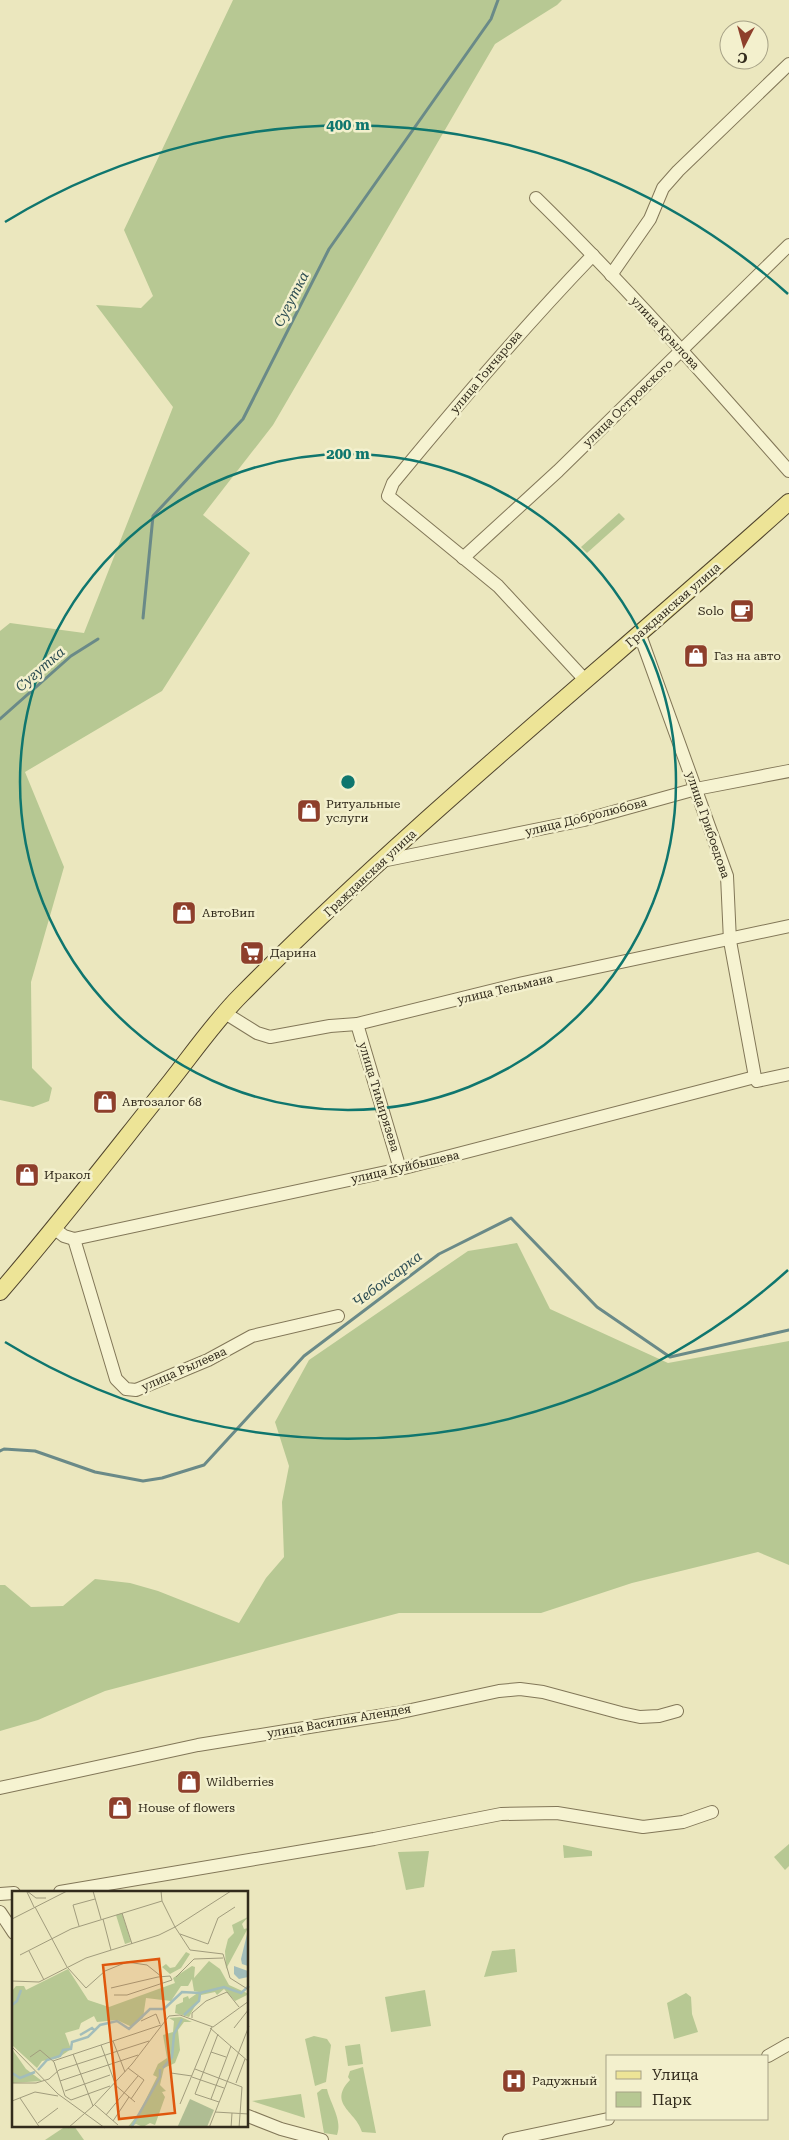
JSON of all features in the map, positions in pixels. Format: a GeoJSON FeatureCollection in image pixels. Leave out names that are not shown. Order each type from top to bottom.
{"type":"FeatureCollection","features":[{"type":"Feature","properties":{"kind":"main road","name":"Гражданская улица"},"geometry":{"type":"LineString","coordinates":[[0,1292],[55,1229],[225,1013],[273,964],[382,861],[522,735],[640,635],[789,502]]}},
{"type":"Feature","properties":{"kind":"street"},"geometry":{"type":"LineString","coordinates":[[611,276],[650,219],[663,188],[678,171],[789,64]]}},
{"type":"Feature","properties":{"kind":"street","name":"улица Крылова"},"geometry":{"type":"LineString","coordinates":[[536,198],[593,255],[682,350],[789,471]]}},
{"type":"Feature","properties":{"kind":"street","name":"улица Островского"},"geometry":{"type":"LineString","coordinates":[[464,558],[558,471],[789,245]]}},
{"type":"Feature","properties":{"kind":"street","name":"улица Гончарова"},"geometry":{"type":"LineString","coordinates":[[464,558],[388,496],[393,484],[461,400],[525,326],[593,255]]}},
{"type":"Feature","properties":{"kind":"street"},"geometry":{"type":"LineString","coordinates":[[464,558],[498,586],[586,681]]}},
{"type":"Feature","properties":{"kind":"street","name":"улица Грибоедова"},"geometry":{"type":"LineString","coordinates":[[640,635],[727,876],[730,941],[756,1079]]}},
{"type":"Feature","properties":{"kind":"street","name":"улица Добролюбова"},"geometry":{"type":"LineString","coordinates":[[382,861],[584,820],[696,788],[789,771]]}},
{"type":"Feature","properties":{"kind":"street","name":"улица Тельмана"},"geometry":{"type":"LineString","coordinates":[[225,1013],[257,1033],[270,1037],[330,1026],[357,1024],[524,983],[730,941],[789,926]]}},
{"type":"Feature","properties":{"kind":"street","name":"улица Тимирязева"},"geometry":{"type":"LineString","coordinates":[[357,1024],[400,1169]]}},
{"type":"Feature","properties":{"kind":"street","name":"улица Куйбышева"},"geometry":{"type":"LineString","coordinates":[[74,1239],[400,1169],[756,1079],[789,1074]]}},
{"type":"Feature","properties":{"kind":"street"},"geometry":{"type":"LineString","coordinates":[[55,1229],[64,1236],[74,1239]]}},
{"type":"Feature","properties":{"kind":"street","name":"улица Рылеева"},"geometry":{"type":"LineString","coordinates":[[74,1239],[116,1380],[126,1389],[136,1390],[208,1360],[252,1336],[338,1316]]}},
{"type":"Feature","properties":{"kind":"street","name":"улица Василия Алендея"},"geometry":{"type":"LineString","coordinates":[[0,1788],[198,1745],[397,1712],[498,1691],[520,1689],[543,1692],[640,1716],[659,1716],[677,1711]]}},
{"type":"Feature","properties":{"kind":"street"},"geometry":{"type":"LineString","coordinates":[[66,1891],[373,1839],[501,1814],[558,1813],[643,1827],[677,1823],[712,1812]]}},
{"type":"Feature","properties":{"kind":"street"},"geometry":{"type":"LineString","coordinates":[[0,1912],[12,1930]]}},
{"type":"Feature","properties":{"kind":"street"},"geometry":{"type":"LineString","coordinates":[[769,2055],[789,2044]]}},
{"type":"Feature","properties":{"kind":"street"},"geometry":{"type":"LineString","coordinates":[[249,2116],[281,2129],[322,2140]]}},
{"type":"Feature","properties":{"kind":"street"},"geometry":{"type":"LineString","coordinates":[[509,2140],[606,2118]]}},
{"type":"Feature","properties":{"kind":"green space"},"geometry":{"type":"Polygon","coordinates":[[[233,0],[562,0],[495,44],[273,425],[203,515],[250,553],[162,691],[25,772],[64,867],[31,982],[32,1068],[52,1088],[49,1101],[33,1107],[0,1100],[0,631],[10,623],[84,633],[173,407],[96,305],[141,308],[153,296],[124,230],[233,0]]]}},
{"type":"Feature","properties":{"kind":"green space"},"geometry":{"type":"Polygon","coordinates":[[[619,513],[625,519],[587,553],[581,547],[619,513]]]}},
{"type":"Feature","properties":{"kind":"green space"},"geometry":{"type":"Polygon","coordinates":[[[517,1243],[550,1309],[668,1363],[789,1341],[789,1565],[758,1552],[632,1583],[541,1613],[399,1613],[105,1691],[38,1720],[0,1731],[0,1585],[5,1585],[31,1607],[63,1606],[95,1579],[130,1583],[158,1591],[239,1623],[266,1578],[284,1557],[282,1502],[289,1466],[275,1422],[309,1360],[468,1251],[517,1243]]]}},
{"type":"Feature","properties":{"kind":"green space"},"geometry":{"type":"Polygon","coordinates":[[[789,1844],[789,1866],[785,1870],[774,1857],[789,1844]]]}},
{"type":"Feature","properties":{"kind":"green space"},"geometry":{"type":"Polygon","coordinates":[[[563,1845],[592,1851],[592,1856],[564,1858],[563,1845]]]}},
{"type":"Feature","properties":{"kind":"green space"},"geometry":{"type":"Polygon","coordinates":[[[429,1851],[424,1887],[406,1890],[398,1852],[429,1851]]]}},
{"type":"Feature","properties":{"kind":"green space"},"geometry":{"type":"Polygon","coordinates":[[[515,1949],[517,1972],[484,1977],[492,1951],[515,1949]]]}},
{"type":"Feature","properties":{"kind":"green space"},"geometry":{"type":"Polygon","coordinates":[[[425,1990],[431,2026],[391,2032],[385,1997],[425,1990]]]}},
{"type":"Feature","properties":{"kind":"green space"},"geometry":{"type":"Polygon","coordinates":[[[686,1993],[691,1997],[692,2014],[698,2032],[674,2039],[667,2003],[686,1993]]]}},
{"type":"Feature","properties":{"kind":"green space"},"geometry":{"type":"Polygon","coordinates":[[[314,2036],[327,2039],[331,2045],[326,2082],[315,2086],[305,2039],[314,2036]]]}},
{"type":"Feature","properties":{"kind":"green space"},"geometry":{"type":"Polygon","coordinates":[[[360,2044],[363,2064],[348,2066],[345,2046],[360,2044]]]}},
{"type":"Feature","properties":{"kind":"green space"},"geometry":{"type":"Polygon","coordinates":[[[363,2067],[376,2133],[362,2132],[342,2102],[341,2095],[350,2080],[348,2077],[350,2071],[363,2067]]]}},
{"type":"Feature","properties":{"kind":"green space"},"geometry":{"type":"Polygon","coordinates":[[[322,2089],[327,2089],[335,2112],[338,2124],[337,2135],[324,2133],[317,2093],[322,2089]]]}},
{"type":"Feature","properties":{"kind":"green space"},"geometry":{"type":"Polygon","coordinates":[[[301,2094],[305,2118],[252,2101],[301,2094]]]}},
{"type":"Feature","properties":{"kind":"green space"},"geometry":{"type":"Polygon","coordinates":[[[63,2128],[75,2128],[84,2140],[45,2140],[63,2128]]]}},
{"type":"Feature","properties":{"kind":"waterway","name":"Сугутка"},"geometry":{"type":"LineString","coordinates":[[143,618],[153,516],[243,419],[329,249],[491,19],[498,0]]}},
{"type":"Feature","properties":{"kind":"waterway","name":"Сугутка"},"geometry":{"type":"LineString","coordinates":[[0,719],[71,656],[98,639]]}},
{"type":"Feature","properties":{"kind":"waterway","name":"Чебоксарка"},"geometry":{"type":"LineString","coordinates":[[0,1451],[4,1449],[35,1451],[95,1472],[143,1481],[162,1478],[204,1465],[304,1356],[439,1254],[511,1218],[597,1307],[670,1357],[789,1330]]}},
{"type":"Feature","properties":{"kind":"place","name":"Solo"},"geometry":{"type":"Point","coordinates":[742,611]}},
{"type":"Feature","properties":{"kind":"place","name":"Газ на авто"},"geometry":{"type":"Point","coordinates":[696,656]}},
{"type":"Feature","properties":{"kind":"place","name":"Ритуальные услуги"},"geometry":{"type":"Point","coordinates":[309,811]}},
{"type":"Feature","properties":{"kind":"place","name":"АвтоВип"},"geometry":{"type":"Point","coordinates":[184,913]}},
{"type":"Feature","properties":{"kind":"place","name":"Дарина"},"geometry":{"type":"Point","coordinates":[252,953]}},
{"type":"Feature","properties":{"kind":"place","name":"Автозалог 68"},"geometry":{"type":"Point","coordinates":[105,1102]}},
{"type":"Feature","properties":{"kind":"place","name":"Иракол"},"geometry":{"type":"Point","coordinates":[27,1175]}},
{"type":"Feature","properties":{"kind":"place","name":"Wildberries"},"geometry":{"type":"Point","coordinates":[189,1782]}},
{"type":"Feature","properties":{"kind":"place","name":"House of flowers"},"geometry":{"type":"Point","coordinates":[120,1808]}},
{"type":"Feature","properties":{"kind":"place","name":"Радужный"},"geometry":{"type":"Point","coordinates":[514,2081]}}]}
